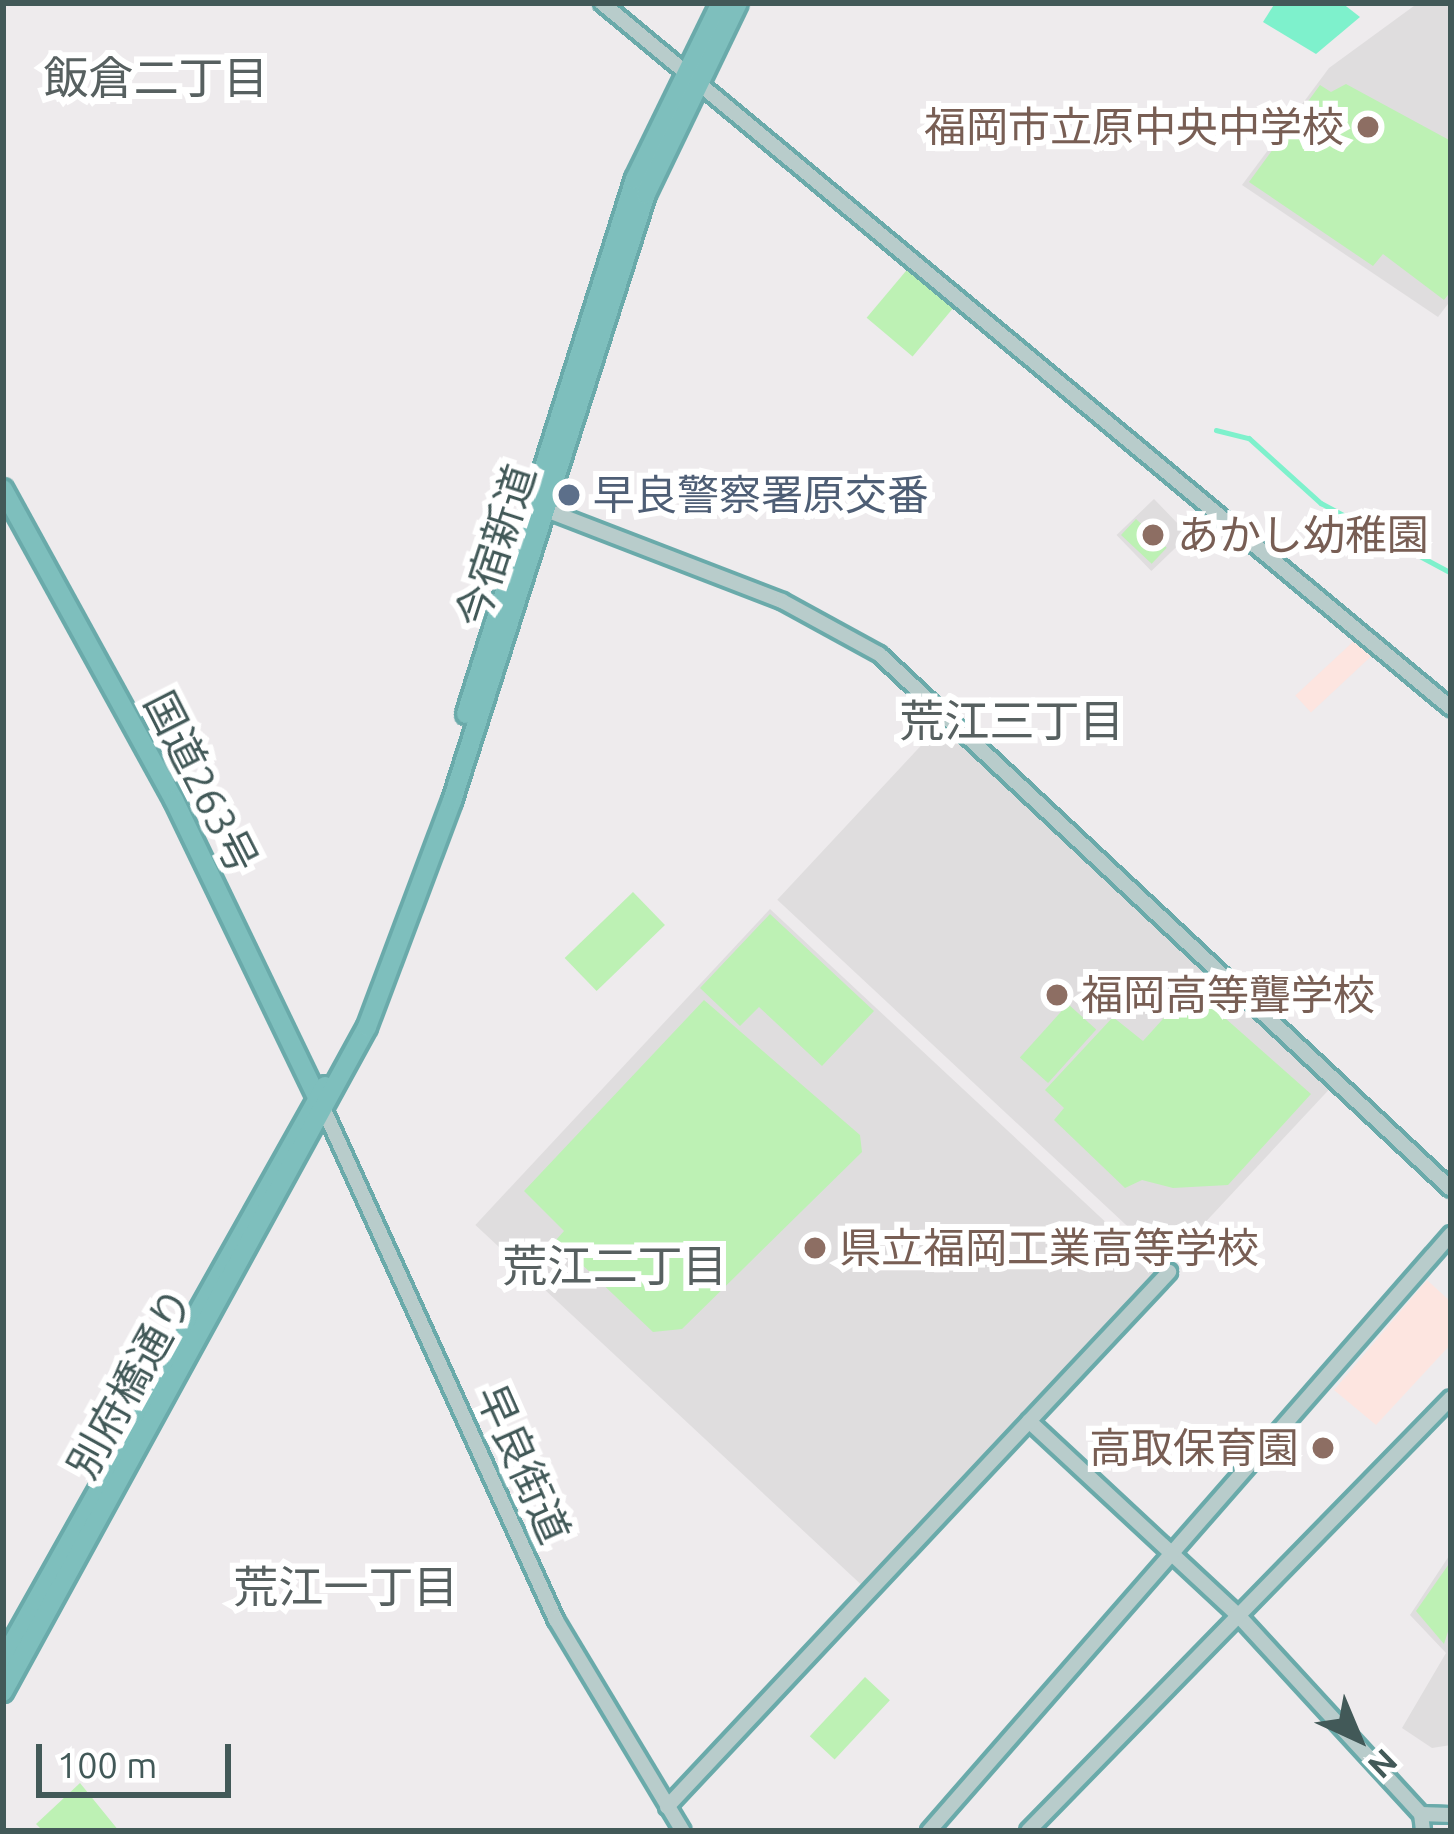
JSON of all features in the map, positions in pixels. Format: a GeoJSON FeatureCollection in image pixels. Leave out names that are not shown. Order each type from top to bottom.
{"type":"FeatureCollection","features":[{"type":"Feature","properties":{"kind":"highway","name":"今宿新道"},"geometry":{"type":"LineString","coordinates":[[321,1105],[403,938],[539,507],[646,194],[721,3]]}},
{"type":"Feature","properties":{"kind":"highway","name":"今宿新道"},"geometry":{"type":"LineString","coordinates":[[692,71],[738,3]]}},
{"type":"Feature","properties":{"kind":"highway","name":"国道263号"},"geometry":{"type":"LineString","coordinates":[[3,489],[174,800],[321,1105]]}},
{"type":"Feature","properties":{"kind":"highway","name":"別府橋通り"},"geometry":{"type":"LineString","coordinates":[[3,1660],[321,1105]]}},
{"type":"Feature","properties":{"kind":"highway","name":"別府橋通り"},"geometry":{"type":"LineString","coordinates":[[3,1692],[321,1105]]}},
{"type":"Feature","properties":{"kind":"street"},"geometry":{"type":"LineString","coordinates":[[602,3],[692,71],[1451,708]]}},
{"type":"Feature","properties":{"kind":"street"},"geometry":{"type":"LineString","coordinates":[[539,507],[782,601],[879,654],[1451,1189]]}},
{"type":"Feature","properties":{"kind":"street","name":"早良街道"},"geometry":{"type":"LineString","coordinates":[[321,1105],[556,1620],[683,1831]]}},
{"type":"Feature","properties":{"kind":"street"},"geometry":{"type":"LineString","coordinates":[[929,1831],[1178,1555],[1451,1234]]}},
{"type":"Feature","properties":{"kind":"street"},"geometry":{"type":"LineString","coordinates":[[667,1807],[1169,1272]]}},
{"type":"Feature","properties":{"kind":"street"},"geometry":{"type":"LineString","coordinates":[[1028,1831],[1451,1398]]}},
{"type":"Feature","properties":{"kind":"street"},"geometry":{"type":"LineString","coordinates":[[1029,1421],[1237,1614],[1422,1823],[1451,1815]]}},
{"type":"Feature","properties":{"kind":"shaded area"},"geometry":{"type":"Polygon","coordinates":[[[1275,3],[1342,3],[1360,17],[1316,54],[1263,22],[1275,3]]]}},
{"type":"Feature","properties":{"kind":"shaded area","name":"福岡市立原中央中学校"},"geometry":{"type":"Polygon","coordinates":[[[1418,3],[1451,3],[1451,300],[1438,317],[1242,185],[1329,68],[1418,3]]]}},
{"type":"Feature","properties":{"kind":"shaded area","name":"福岡市立原中央中学校"},"geometry":{"type":"Polygon","coordinates":[[[1346,84],[1451,141],[1451,291],[1444,300],[1383,254],[1373,266],[1249,182],[1320,85],[1331,92],[1346,84]]]}},
{"type":"Feature","properties":{"kind":"shaded area"},"geometry":{"type":"Polygon","coordinates":[[[911,265],[957,304],[913,356],[867,318],[911,265]]]}},
{"type":"Feature","properties":{"kind":"shaded area","name":"あかし幼稚園"},"geometry":{"type":"Polygon","coordinates":[[[1154,499],[1189,535],[1151,571],[1117,535],[1154,499]]]}},
{"type":"Feature","properties":{"kind":"shaded area"},"geometry":{"type":"Polygon","coordinates":[[[1136,519],[1167,548],[1152,564],[1121,535],[1136,519]]]}},
{"type":"Feature","properties":{"kind":"shaded area"},"geometry":{"type":"Polygon","coordinates":[[[1356,639],[1372,656],[1311,712],[1295,696],[1356,639]]]}},
{"type":"Feature","properties":{"kind":"shaded area","name":"福岡高等聾学校"},"geometry":{"type":"Polygon","coordinates":[[[943,722],[1333,1086],[1167,1263],[777,900],[943,722]]]}},
{"type":"Feature","properties":{"kind":"shaded area"},"geometry":{"type":"Polygon","coordinates":[[[633,892],[665,925],[597,991],[565,958],[633,892]]]}},
{"type":"Feature","properties":{"kind":"shaded area","name":"県立福岡工業高等学校"},"geometry":{"type":"Polygon","coordinates":[[[770,909],[1158,1271],[864,1587],[475,1225],[770,909]]]}},
{"type":"Feature","properties":{"kind":"shaded area"},"geometry":{"type":"Polygon","coordinates":[[[770,914],[874,1011],[822,1066],[759,1007],[740,1026],[700,988],[770,914]]]}},
{"type":"Feature","properties":{"kind":"shaded area"},"geometry":{"type":"Polygon","coordinates":[[[1191,988],[1311,1094],[1228,1185],[1173,1188],[1142,1180],[1125,1188],[1054,1120],[1064,1108],[1045,1090],[1113,1017],[1143,1041],[1191,988]]]}},
{"type":"Feature","properties":{"kind":"shaded area"},"geometry":{"type":"Polygon","coordinates":[[[704,1000],[860,1135],[862,1152],[682,1329],[653,1332],[556,1240],[564,1231],[524,1191],[704,1000]]]}},
{"type":"Feature","properties":{"kind":"shaded area"},"geometry":{"type":"Polygon","coordinates":[[[1068,1004],[1096,1029],[1048,1083],[1020,1058],[1068,1004]]]}},
{"type":"Feature","properties":{"kind":"shaded area"},"geometry":{"type":"Polygon","coordinates":[[[1427,1280],[1451,1302],[1451,1344],[1376,1425],[1334,1390],[1427,1280]]]}},
{"type":"Feature","properties":{"kind":"shaded area"},"geometry":{"type":"Polygon","coordinates":[[[1451,1553],[1451,1745],[1432,1748],[1402,1728],[1446,1653],[1410,1615],[1451,1553]]]}},
{"type":"Feature","properties":{"kind":"shaded area"},"geometry":{"type":"Polygon","coordinates":[[[1451,1561],[1451,1622],[1444,1644],[1416,1611],[1451,1561]]]}},
{"type":"Feature","properties":{"kind":"shaded area"},"geometry":{"type":"Polygon","coordinates":[[[865,1677],[890,1700],[835,1759],[810,1736],[865,1677]]]}},
{"type":"Feature","properties":{"kind":"shaded area"},"geometry":{"type":"Polygon","coordinates":[[[80,1783],[119,1831],[43,1831],[36,1824],[80,1783]]]}},
{"type":"Feature","properties":{"kind":"waterway"},"geometry":{"type":"LineString","coordinates":[[1216,430],[1249,438],[1321,503],[1448,571]]}},
{"type":"Feature","properties":{"kind":"place","name":"福岡市立原中央中学校"},"geometry":{"type":"Point","coordinates":[1368,127]}},
{"type":"Feature","properties":{"kind":"place","name":"早良警察署原交番"},"geometry":{"type":"Point","coordinates":[569,495]}},
{"type":"Feature","properties":{"kind":"place","name":"あかし幼稚園"},"geometry":{"type":"Point","coordinates":[1153,535]}},
{"type":"Feature","properties":{"kind":"place","name":"福岡高等聾学校"},"geometry":{"type":"Point","coordinates":[1057,995]}},
{"type":"Feature","properties":{"kind":"place","name":"県立福岡工業高等学校"},"geometry":{"type":"Point","coordinates":[815,1248]}},
{"type":"Feature","properties":{"kind":"place","name":"高取保育園"},"geometry":{"type":"Point","coordinates":[1323,1448]}},
{"type":"Feature","properties":{"kind":"district","name":"飯倉二丁目"},"geometry":{"type":"Point","coordinates":[156,78]}},
{"type":"Feature","properties":{"kind":"district","name":"荒江三丁目"},"geometry":{"type":"Point","coordinates":[1012,721]}},
{"type":"Feature","properties":{"kind":"district","name":"荒江二丁目"},"geometry":{"type":"Point","coordinates":[615,1266]}},
{"type":"Feature","properties":{"kind":"district","name":"荒江一丁目"},"geometry":{"type":"Point","coordinates":[346,1587]}}]}
